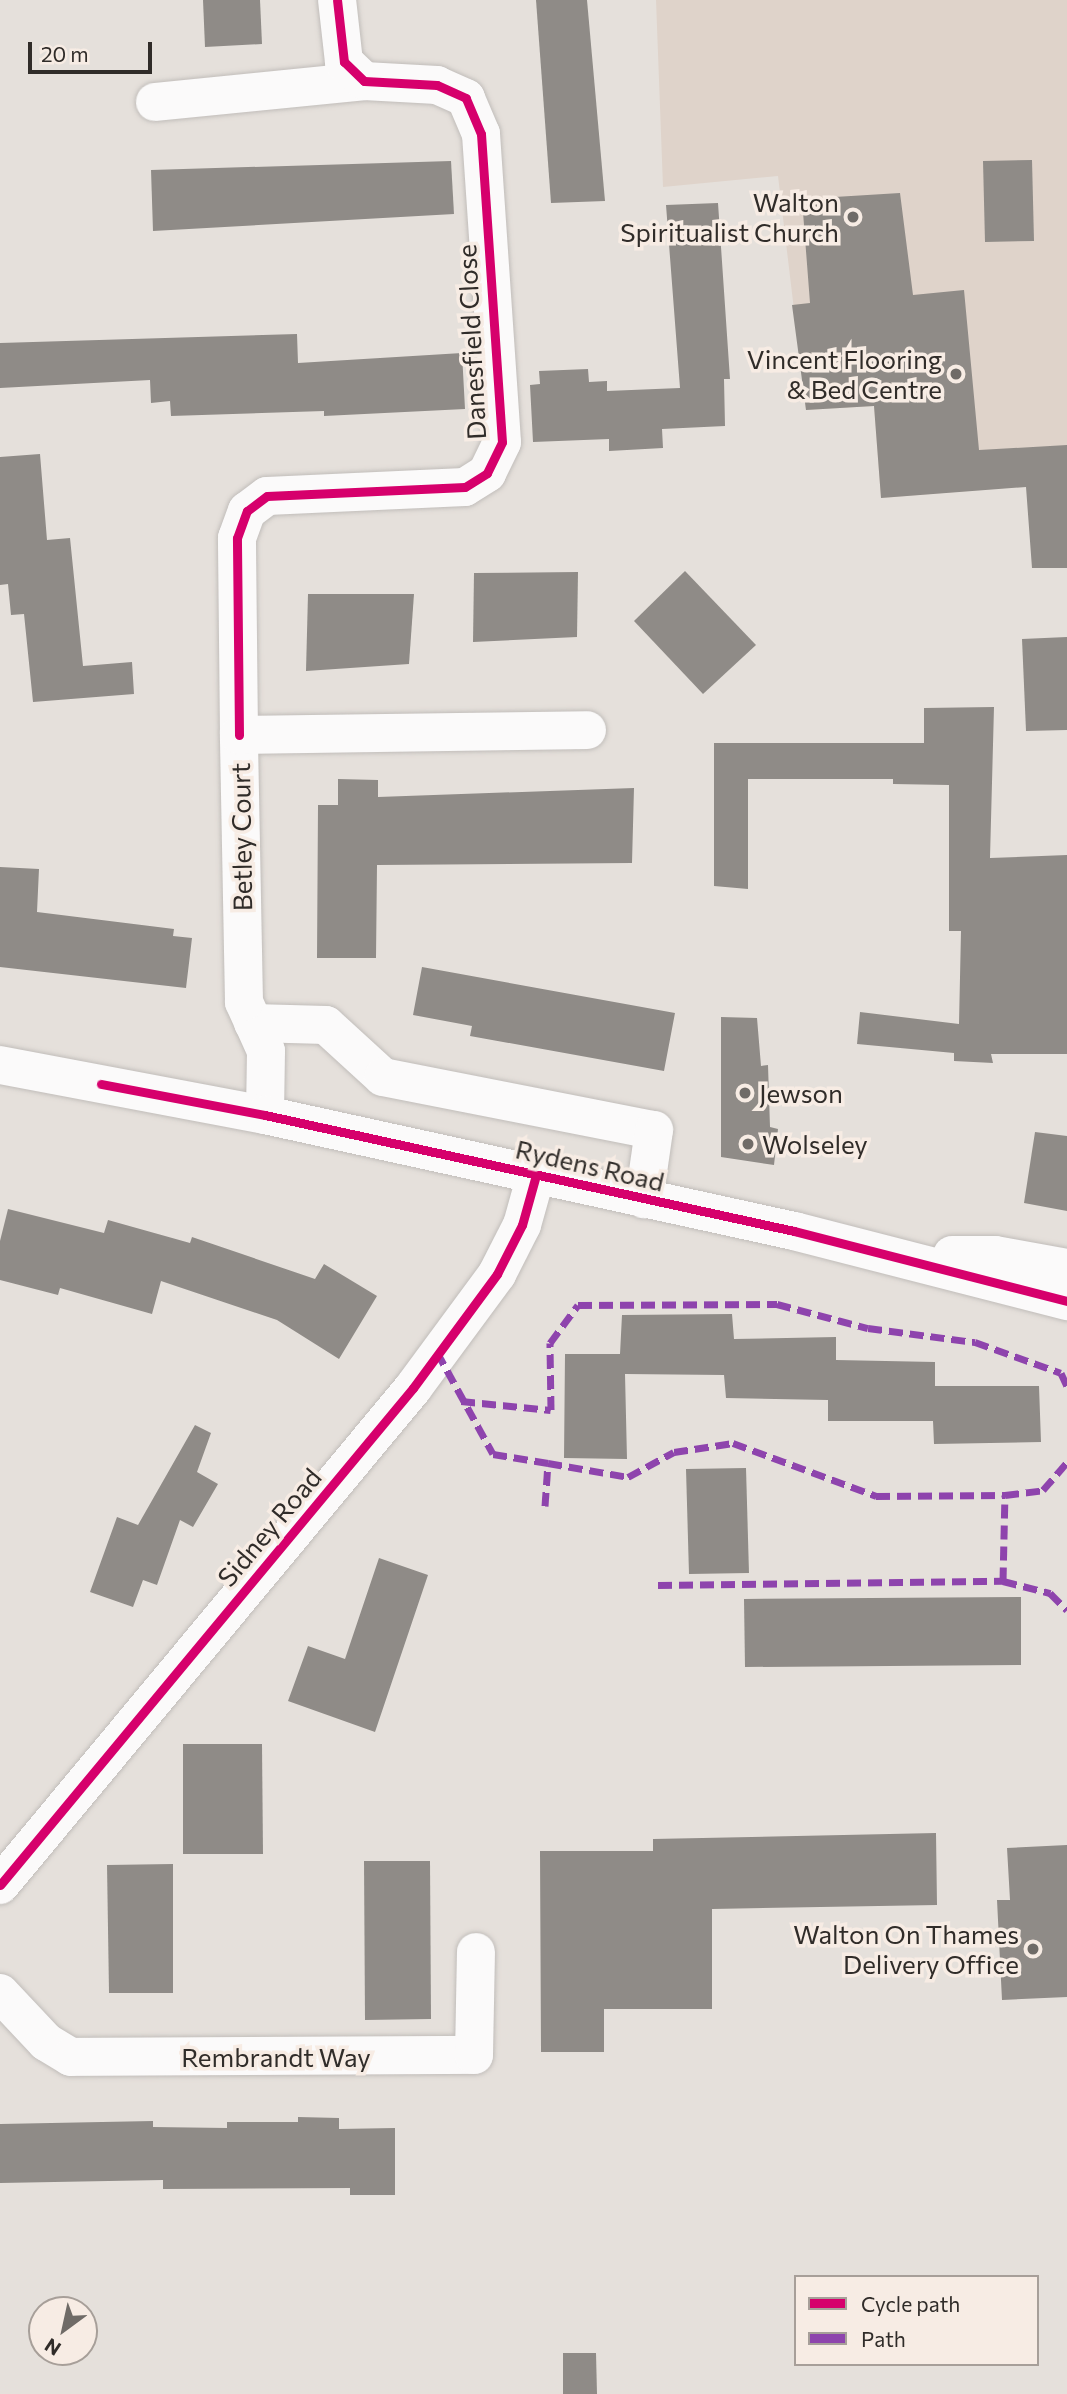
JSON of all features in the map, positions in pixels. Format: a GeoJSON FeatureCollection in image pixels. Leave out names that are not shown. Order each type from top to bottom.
{"type":"FeatureCollection","features":[{"type":"Feature","properties":{"kind":"street"},"geometry":{"type":"LineString","coordinates":[[337,0],[344,62],[364,81]]}},
{"type":"Feature","properties":{"kind":"street","name":"Danesfield Close"},"geometry":{"type":"LineString","coordinates":[[155,102],[364,81],[437,85],[467,98],[481,134],[502,442],[487,473],[465,487],[267,496],[247,511],[237,538],[239,735]]}},
{"type":"Feature","properties":{"kind":"street","name":"Betley Court"},"geometry":{"type":"LineString","coordinates":[[265,1115],[266,1051],[244,1002],[239,735],[587,730]]}},
{"type":"Feature","properties":{"kind":"street"},"geometry":{"type":"LineString","coordinates":[[253,1023],[326,1025],[383,1077],[654,1130],[644,1199]]}},
{"type":"Feature","properties":{"kind":"street","name":"Rydens Road"},"geometry":{"type":"LineString","coordinates":[[0,1065],[265,1115],[898,1255],[1067,1301]]}},
{"type":"Feature","properties":{"kind":"street","name":"Sidney Road"},"geometry":{"type":"LineString","coordinates":[[0,1885],[413,1388],[497,1274],[522,1225],[536,1175]]}},
{"type":"Feature","properties":{"kind":"street","name":"Rydens Road"},"geometry":{"type":"LineString","coordinates":[[898,1255],[995,1255],[1067,1268]]}},
{"type":"Feature","properties":{"kind":"street","name":"Rembrandt Way"},"geometry":{"type":"LineString","coordinates":[[0,1993],[46,2042],[71,2057],[474,2055],[476,1952]]}},
{"type":"Feature","properties":{"kind":"shaded area"},"geometry":{"type":"Polygon","coordinates":[[[656,0],[1067,0],[1067,483],[881,498],[874,406],[806,410],[778,176],[663,187],[656,0]]]}},
{"type":"Feature","properties":{"kind":"building"},"geometry":{"type":"Polygon","coordinates":[[[203,0],[260,0],[262,44],[205,47],[203,0]]]}},
{"type":"Feature","properties":{"kind":"building"},"geometry":{"type":"Polygon","coordinates":[[[536,0],[587,0],[605,201],[551,203],[536,0]]]}},
{"type":"Feature","properties":{"kind":"building"},"geometry":{"type":"Polygon","coordinates":[[[1032,160],[1034,241],[985,242],[983,161],[1032,160]]]}},
{"type":"Feature","properties":{"kind":"building"},"geometry":{"type":"Polygon","coordinates":[[[451,161],[454,214],[153,231],[151,170],[451,161]]]}},
{"type":"Feature","properties":{"kind":"building"},"geometry":{"type":"Polygon","coordinates":[[[900,193],[913,295],[964,290],[979,450],[1067,445],[1067,568],[1032,568],[1026,487],[881,498],[874,406],[806,410],[792,305],[810,303],[802,199],[900,193]]]}},
{"type":"Feature","properties":{"kind":"building"},"geometry":{"type":"Polygon","coordinates":[[[718,203],[730,379],[724,379],[725,426],[662,429],[663,448],[609,451],[609,439],[533,442],[530,385],[540,384],[539,371],[588,369],[589,382],[607,381],[607,391],[680,388],[666,205],[718,203]]]}},
{"type":"Feature","properties":{"kind":"building"},"geometry":{"type":"Polygon","coordinates":[[[297,334],[298,363],[462,353],[465,409],[324,416],[324,411],[171,416],[170,401],[151,403],[150,380],[0,388],[0,343],[297,334]]]}},
{"type":"Feature","properties":{"kind":"building"},"geometry":{"type":"Polygon","coordinates":[[[40,454],[47,540],[70,538],[83,666],[132,662],[134,694],[33,702],[24,614],[11,615],[8,584],[0,585],[0,457],[40,454]]]}},
{"type":"Feature","properties":{"kind":"building"},"geometry":{"type":"Polygon","coordinates":[[[685,571],[756,645],[703,694],[634,621],[685,571]]]}},
{"type":"Feature","properties":{"kind":"building"},"geometry":{"type":"Polygon","coordinates":[[[578,572],[577,637],[473,642],[474,573],[578,572]]]}},
{"type":"Feature","properties":{"kind":"building"},"geometry":{"type":"Polygon","coordinates":[[[308,594],[414,594],[409,664],[306,671],[308,594]]]}},
{"type":"Feature","properties":{"kind":"building"},"geometry":{"type":"Polygon","coordinates":[[[1067,637],[1067,730],[1026,731],[1022,639],[1067,637]]]}},
{"type":"Feature","properties":{"kind":"building"},"geometry":{"type":"Polygon","coordinates":[[[994,707],[990,858],[1067,855],[1067,1054],[991,1054],[993,1063],[954,1061],[954,1053],[857,1044],[860,1012],[959,1024],[961,931],[949,931],[949,785],[893,784],[893,779],[748,779],[748,889],[714,886],[714,743],[924,743],[924,708],[994,707]]]}},
{"type":"Feature","properties":{"kind":"building"},"geometry":{"type":"Polygon","coordinates":[[[338,779],[378,780],[378,797],[634,788],[632,863],[377,865],[376,958],[317,958],[318,805],[338,805],[338,779]]]}},
{"type":"Feature","properties":{"kind":"building"},"geometry":{"type":"Polygon","coordinates":[[[0,867],[39,869],[37,912],[174,929],[173,936],[192,938],[186,988],[0,967],[0,867]]]}},
{"type":"Feature","properties":{"kind":"building"},"geometry":{"type":"Polygon","coordinates":[[[422,967],[675,1013],[664,1071],[470,1036],[472,1026],[413,1015],[422,967]]]}},
{"type":"Feature","properties":{"kind":"building"},"geometry":{"type":"Polygon","coordinates":[[[721,1017],[757,1018],[761,1066],[768,1065],[770,1127],[778,1129],[774,1165],[721,1157],[721,1017]]]}},
{"type":"Feature","properties":{"kind":"building"},"geometry":{"type":"Polygon","coordinates":[[[1035,1132],[1067,1136],[1067,1211],[1024,1203],[1035,1132]]]}},
{"type":"Feature","properties":{"kind":"building"},"geometry":{"type":"Polygon","coordinates":[[[8,1209],[104,1233],[108,1220],[190,1243],[192,1237],[315,1279],[324,1264],[377,1296],[339,1359],[277,1320],[161,1281],[152,1314],[60,1288],[58,1295],[0,1280],[0,1241],[8,1209]]]}},
{"type":"Feature","properties":{"kind":"building"},"geometry":{"type":"Polygon","coordinates":[[[732,1314],[734,1339],[836,1337],[836,1360],[935,1362],[935,1386],[1039,1386],[1041,1442],[934,1444],[933,1421],[828,1421],[828,1400],[726,1398],[724,1375],[625,1374],[627,1459],[564,1458],[565,1354],[620,1354],[622,1315],[732,1314]]]}},
{"type":"Feature","properties":{"kind":"building"},"geometry":{"type":"Polygon","coordinates":[[[195,1425],[211,1433],[197,1472],[218,1484],[193,1527],[180,1520],[157,1585],[143,1580],[133,1607],[90,1592],[117,1517],[138,1525],[195,1425]]]}},
{"type":"Feature","properties":{"kind":"building"},"geometry":{"type":"Polygon","coordinates":[[[746,1468],[749,1573],[689,1574],[686,1469],[746,1468]]]}},
{"type":"Feature","properties":{"kind":"building"},"geometry":{"type":"Polygon","coordinates":[[[379,1558],[428,1575],[375,1732],[288,1701],[308,1646],[345,1659],[379,1558]]]}},
{"type":"Feature","properties":{"kind":"building"},"geometry":{"type":"Polygon","coordinates":[[[1021,1597],[1021,1665],[745,1667],[744,1599],[1021,1597]]]}},
{"type":"Feature","properties":{"kind":"building"},"geometry":{"type":"Polygon","coordinates":[[[183,1744],[262,1744],[263,1854],[183,1854],[183,1744]]]}},
{"type":"Feature","properties":{"kind":"building"},"geometry":{"type":"Polygon","coordinates":[[[936,1833],[937,1905],[712,1909],[712,2009],[604,2009],[604,2052],[541,2052],[540,1851],[653,1851],[653,1839],[936,1833]]]}},
{"type":"Feature","properties":{"kind":"building","name":"Walton On Thames Delivery Office"},"geometry":{"type":"Polygon","coordinates":[[[1067,1845],[1067,1997],[1002,2000],[997,1900],[1010,1900],[1007,1848],[1067,1845]]]}},
{"type":"Feature","properties":{"kind":"building"},"geometry":{"type":"Polygon","coordinates":[[[364,1861],[430,1861],[431,2019],[365,2020],[364,1861]]]}},
{"type":"Feature","properties":{"kind":"building"},"geometry":{"type":"Polygon","coordinates":[[[173,1864],[173,1993],[109,1993],[107,1865],[173,1864]]]}},
{"type":"Feature","properties":{"kind":"building"},"geometry":{"type":"Polygon","coordinates":[[[298,2117],[339,2118],[339,2129],[395,2128],[395,2195],[350,2195],[350,2188],[163,2189],[163,2180],[0,2183],[0,2124],[153,2121],[153,2127],[227,2128],[227,2122],[298,2122],[298,2117]]]}},
{"type":"Feature","properties":{"kind":"building"},"geometry":{"type":"Polygon","coordinates":[[[563,2353],[596,2353],[597,2394],[563,2394],[563,2353]]]}},
{"type":"Feature","properties":{"kind":"marked path"},"geometry":{"type":"LineString","coordinates":[[461,1401],[551,1410],[550,1343],[578,1305],[777,1304],[868,1328],[975,1342],[1061,1373],[1067,1386]]}},
{"type":"Feature","properties":{"kind":"marked path"},"geometry":{"type":"LineString","coordinates":[[437,1352],[493,1454],[628,1477],[674,1452],[733,1443],[876,1496],[1005,1495],[1043,1490],[1067,1462]]}},
{"type":"Feature","properties":{"kind":"marked path"},"geometry":{"type":"LineString","coordinates":[[545,1506],[548,1463]]}},
{"type":"Feature","properties":{"kind":"marked path"},"geometry":{"type":"LineString","coordinates":[[1003,1581],[1005,1495]]}},
{"type":"Feature","properties":{"kind":"marked path"},"geometry":{"type":"LineString","coordinates":[[658,1585],[1003,1581],[1050,1593],[1067,1610]]}},
{"type":"Feature","properties":{"kind":"cycle path"},"geometry":{"type":"LineString","coordinates":[[239,735],[237,538],[247,511],[267,496],[465,487],[487,473],[502,442],[481,134],[466,98],[437,85],[364,81],[344,62],[337,0]]}},
{"type":"Feature","properties":{"kind":"cycle path"},"geometry":{"type":"LineString","coordinates":[[101,1084],[265,1115],[794,1231],[1067,1301]]}},
{"type":"Feature","properties":{"kind":"cycle path"},"geometry":{"type":"LineString","coordinates":[[0,1885],[413,1388],[497,1274],[522,1225],[536,1175]]}},
{"type":"Feature","properties":{"kind":"place","name":"Walton Spiritualist Church"},"geometry":{"type":"Point","coordinates":[853,217]}},
{"type":"Feature","properties":{"kind":"place","name":"Vincent Flooring & Bed Centre"},"geometry":{"type":"Point","coordinates":[956,374]}},
{"type":"Feature","properties":{"kind":"place","name":"Jewson"},"geometry":{"type":"Point","coordinates":[745,1093]}},
{"type":"Feature","properties":{"kind":"place","name":"Wolseley"},"geometry":{"type":"Point","coordinates":[748,1144]}},
{"type":"Feature","properties":{"kind":"place","name":"Walton On Thames Delivery Office"},"geometry":{"type":"Point","coordinates":[1033,1949]}}]}
